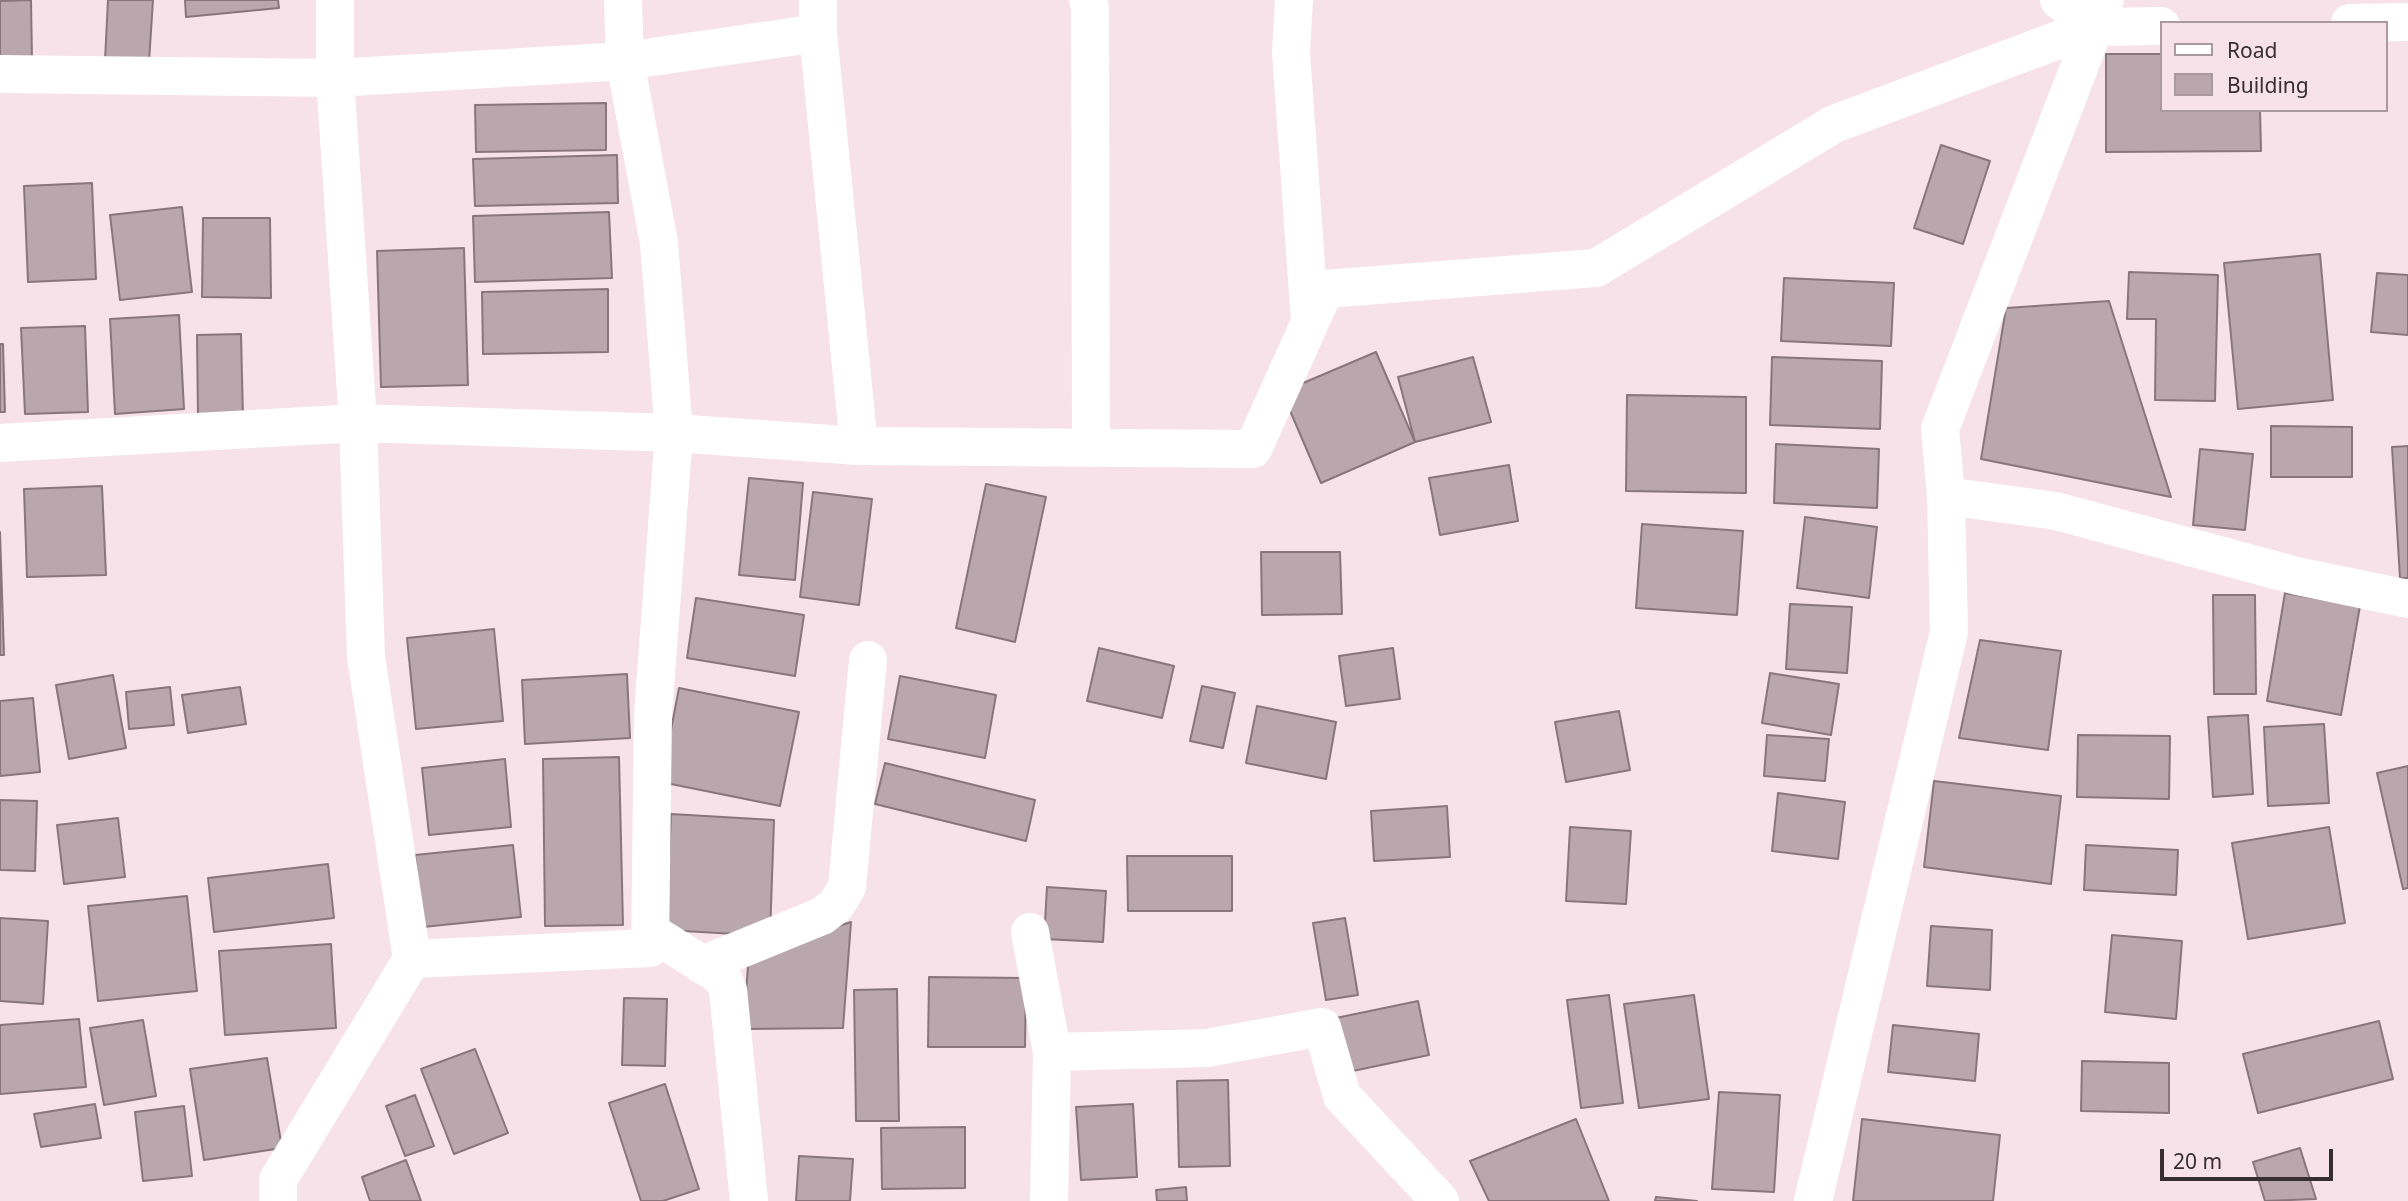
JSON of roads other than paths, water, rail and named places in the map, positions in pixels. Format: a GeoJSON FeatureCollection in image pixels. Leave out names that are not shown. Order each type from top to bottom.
{"type":"FeatureCollection","features":[{"type":"Feature","properties":{"kind":"street"},"geometry":{"type":"LineString","coordinates":[[278,1201],[278,1180],[412,959],[366,657],[358,423],[335,78],[335,0]]}},
{"type":"Feature","properties":{"kind":"street"},"geometry":{"type":"LineString","coordinates":[[412,959],[650,948],[653,714],[674,433],[659,243],[625,61],[623,0]]}},
{"type":"Feature","properties":{"kind":"street"},"geometry":{"type":"LineString","coordinates":[[1088,0],[1091,448]]}},
{"type":"Feature","properties":{"kind":"street"},"geometry":{"type":"LineString","coordinates":[[1294,0],[1291,52],[1310,322]]}},
{"type":"Feature","properties":{"kind":"street"},"geometry":{"type":"LineString","coordinates":[[2059,0],[2099,14],[2160,26]]}},
{"type":"Feature","properties":{"kind":"street"},"geometry":{"type":"LineString","coordinates":[[0,443],[358,423],[674,433],[859,446],[1253,449],[1325,289],[1596,268],[1834,124],[2099,14]]}},
{"type":"Feature","properties":{"kind":"street"},"geometry":{"type":"LineString","coordinates":[[1814,1201],[1949,632],[1946,496],[1940,429],[2099,14]]}},
{"type":"Feature","properties":{"kind":"street"},"geometry":{"type":"LineString","coordinates":[[0,75],[335,78],[625,61],[818,17],[859,446]]}},
{"type":"Feature","properties":{"kind":"street"},"geometry":{"type":"LineString","coordinates":[[2387,22],[2408,22]]}},
{"type":"Feature","properties":{"kind":"street"},"geometry":{"type":"LineString","coordinates":[[1946,496],[2056,511],[2297,576],[2408,599]]}},
{"type":"Feature","properties":{"kind":"street"},"geometry":{"type":"LineString","coordinates":[[702,965],[822,916],[836,905],[847,887],[869,660]]}},
{"type":"Feature","properties":{"kind":"street"},"geometry":{"type":"LineString","coordinates":[[651,932],[724,981],[728,990],[749,1201]]}},
{"type":"Feature","properties":{"kind":"street"},"geometry":{"type":"LineString","coordinates":[[1030,932],[1052,1052],[1049,1201]]}},
{"type":"Feature","properties":{"kind":"street"},"geometry":{"type":"LineString","coordinates":[[1052,1052],[1207,1048],[1322,1027],[1342,1096],[1440,1201]]}}]}
